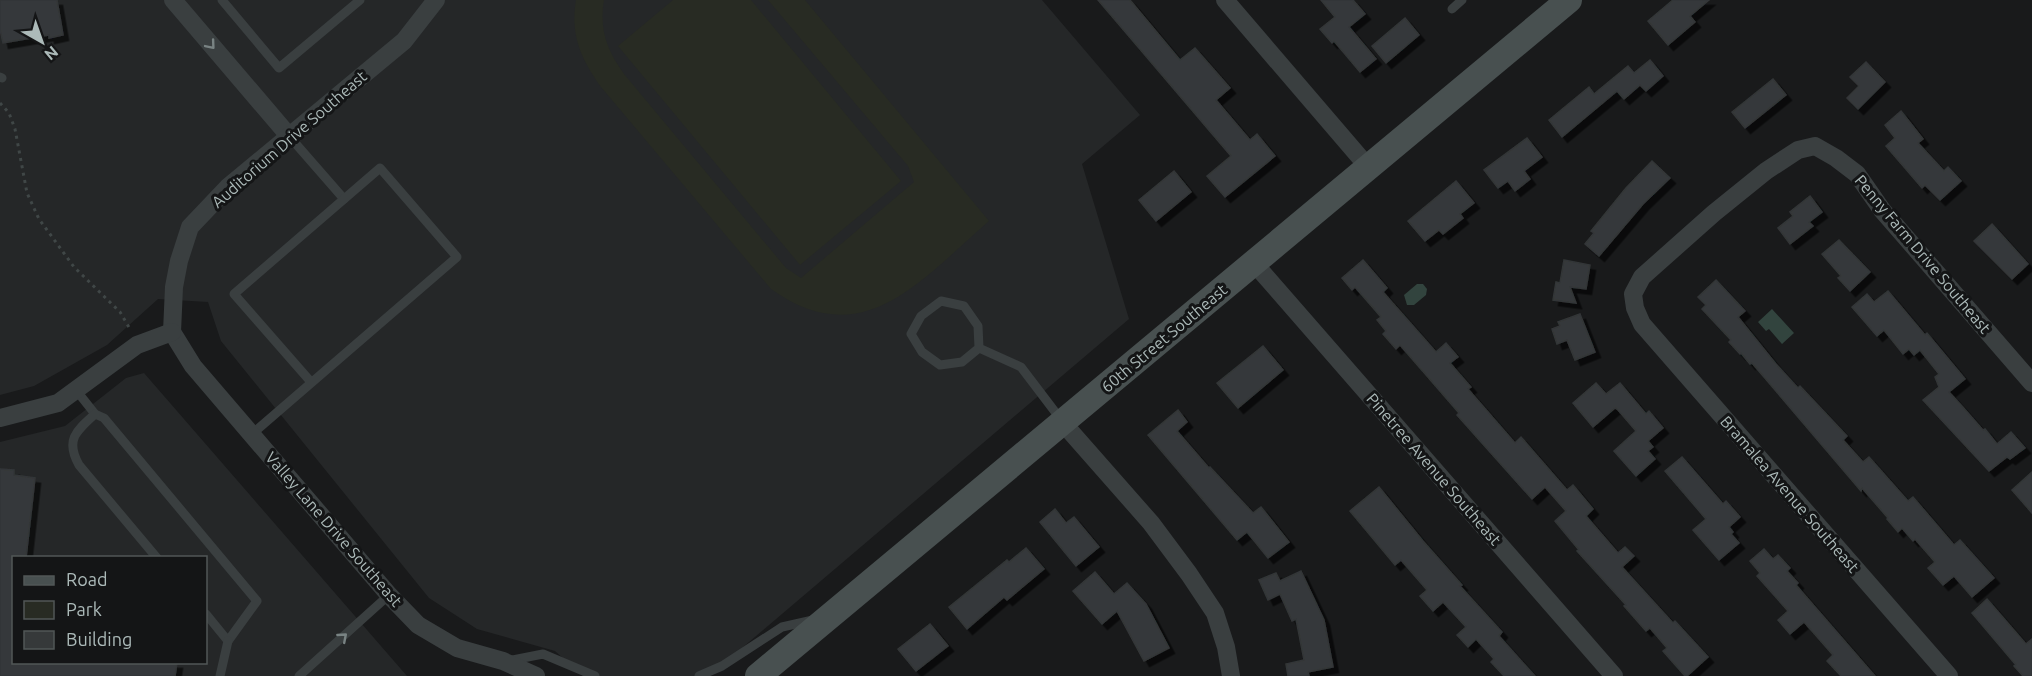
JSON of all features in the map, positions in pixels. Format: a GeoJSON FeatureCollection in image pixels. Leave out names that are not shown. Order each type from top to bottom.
{"type":"FeatureCollection","features":[{"type":"Feature","properties":{"kind":"main road","name":"60th Street Southeast"},"geometry":{"type":"LineString","coordinates":[[758,676],[1569,0]]}},
{"type":"Feature","properties":{"kind":"street"},"geometry":{"type":"LineString","coordinates":[[173,0],[289,136]]}},
{"type":"Feature","properties":{"kind":"street","name":"Auditorium Drive Southeast"},"geometry":{"type":"LineString","coordinates":[[172,332],[174,287],[179,261],[190,227],[228,187],[404,41],[436,0]]}},
{"type":"Feature","properties":{"kind":"street"},"geometry":{"type":"LineString","coordinates":[[1225,0],[1369,168]]}},
{"type":"Feature","properties":{"kind":"street","name":"Penny Farm Drive Southeast"},"geometry":{"type":"LineString","coordinates":[[1714,213],[1766,171],[1798,150],[1815,146],[1857,174],[1882,210],[2032,383]]}},
{"type":"Feature","properties":{"kind":"street","name":"Bramalea Avenue Southeast"},"geometry":{"type":"LineString","coordinates":[[1714,213],[1642,277],[1633,294],[1635,308],[1642,324],[1949,676]]}},
{"type":"Feature","properties":{"kind":"street","name":"Pinetree Avenue Southeast"},"geometry":{"type":"LineString","coordinates":[[1254,263],[1614,676]]}},
{"type":"Feature","properties":{"kind":"street"},"geometry":{"type":"LineString","coordinates":[[0,418],[58,403],[137,345],[172,332]]}},
{"type":"Feature","properties":{"kind":"street","name":"Valley Lane Drive Southeast"},"geometry":{"type":"LineString","coordinates":[[172,332],[193,366],[389,595],[418,625],[457,648],[503,661],[536,676]]}},
{"type":"Feature","properties":{"kind":"street"},"geometry":{"type":"LineString","coordinates":[[1063,423],[1151,523],[1190,574],[1215,614],[1226,647],[1231,676]]}},
{"type":"Feature","properties":{"kind":"lane"},"geometry":{"type":"LineString","coordinates":[[222,0],[279,68],[360,0]]}},
{"type":"Feature","properties":{"kind":"lane"},"geometry":{"type":"LineString","coordinates":[[1452,9],[1462,0]]}},
{"type":"Feature","properties":{"kind":"lane"},"geometry":{"type":"LineString","coordinates":[[289,136],[344,199]]}},
{"type":"Feature","properties":{"kind":"lane"},"geometry":{"type":"LineString","coordinates":[[252,434],[457,257],[380,168],[234,294],[311,382]]}},
{"type":"Feature","properties":{"kind":"lane"},"geometry":{"type":"LineString","coordinates":[[941,301],[964,306],[978,326],[979,348],[962,362],[940,365],[922,352],[911,334],[921,316],[941,301]]}},
{"type":"Feature","properties":{"kind":"lane"},"geometry":{"type":"LineString","coordinates":[[979,348],[1021,367],[1063,423]]}},
{"type":"Feature","properties":{"kind":"lane"},"geometry":{"type":"LineString","coordinates":[[75,390],[94,414],[104,418],[257,601],[228,641],[220,676]]}},
{"type":"Feature","properties":{"kind":"lane"},"geometry":{"type":"LineString","coordinates":[[94,414],[76,431],[72,453],[79,465],[156,556]]}},
{"type":"Feature","properties":{"kind":"lane"},"geometry":{"type":"LineString","coordinates":[[299,676],[389,595]]}},
{"type":"Feature","properties":{"kind":"lane"},"geometry":{"type":"LineString","coordinates":[[207,615],[228,641]]}},
{"type":"Feature","properties":{"kind":"lane"},"geometry":{"type":"LineString","coordinates":[[699,676],[722,666],[782,627],[830,616]]}},
{"type":"Feature","properties":{"kind":"lane"},"geometry":{"type":"LineString","coordinates":[[503,661],[543,654],[596,676]]}},
{"type":"Feature","properties":{"kind":"path"},"geometry":{"type":"LineString","coordinates":[[0,103],[9,113],[15,129],[27,193],[39,219],[74,267],[127,321],[137,345]]}},
{"type":"Feature","properties":{"kind":"shaded area"},"geometry":{"type":"Polygon","coordinates":[[[0,0],[1042,0],[1140,115],[1082,164],[1129,319],[709,676],[583,676],[555,651],[477,629],[429,598],[221,341],[208,302],[158,299],[107,345],[34,386],[0,395],[0,0]]]}},
{"type":"Feature","properties":{"kind":"shaded area"},"geometry":{"type":"Polygon","coordinates":[[[1417,284],[1423,284],[1427,289],[1426,295],[1414,305],[1407,305],[1404,295],[1417,284]]]}},
{"type":"Feature","properties":{"kind":"shaded area"},"geometry":{"type":"Polygon","coordinates":[[[1772,309],[1794,333],[1782,344],[1769,329],[1766,331],[1758,322],[1772,309]]]}},
{"type":"Feature","properties":{"kind":"shaded area"},"geometry":{"type":"Polygon","coordinates":[[[144,373],[407,676],[0,676],[0,442],[65,426],[126,378],[144,373]]]}},
{"type":"Feature","properties":{"kind":"green space"},"geometry":{"type":"Polygon","coordinates":[[[576,0],[604,0],[603,21],[606,39],[613,57],[624,74],[786,268],[801,278],[914,182],[908,166],[768,0],[805,0],[989,221],[939,266],[889,302],[862,312],[834,315],[804,307],[771,289],[601,87],[588,67],[576,36],[576,0]]]}},
{"type":"Feature","properties":{"kind":"green space"},"geometry":{"type":"Polygon","coordinates":[[[673,0],[751,0],[901,181],[800,265],[618,46],[673,0]]]}},
{"type":"Feature","properties":{"kind":"building"},"geometry":{"type":"Polygon","coordinates":[[[0,0],[57,0],[63,35],[49,38],[49,35],[3,43],[0,29],[0,0]]]}},
{"type":"Feature","properties":{"kind":"building"},"geometry":{"type":"Polygon","coordinates":[[[1098,0],[1130,0],[1180,60],[1195,48],[1230,88],[1216,100],[1250,140],[1257,134],[1275,156],[1225,197],[1207,176],[1231,156],[1098,0]]]}},
{"type":"Feature","properties":{"kind":"building"},"geometry":{"type":"Polygon","coordinates":[[[1321,0],[1353,0],[1365,14],[1349,27],[1376,59],[1360,72],[1334,41],[1332,43],[1320,29],[1335,17],[1321,0]]]}},
{"type":"Feature","properties":{"kind":"building"},"geometry":{"type":"Polygon","coordinates":[[[1673,0],[1709,0],[1690,16],[1695,22],[1668,45],[1648,21],[1673,0]]]}},
{"type":"Feature","properties":{"kind":"building"},"geometry":{"type":"Polygon","coordinates":[[[1405,18],[1419,35],[1386,63],[1372,46],[1405,18]]]}},
{"type":"Feature","properties":{"kind":"building"},"geometry":{"type":"Polygon","coordinates":[[[1650,60],[1663,76],[1646,91],[1640,85],[1624,99],[1617,91],[1562,137],[1549,120],[1589,87],[1594,94],[1628,66],[1634,73],[1650,60]]]}},
{"type":"Feature","properties":{"kind":"building"},"geometry":{"type":"Polygon","coordinates":[[[1866,62],[1885,82],[1858,109],[1847,98],[1859,86],[1850,77],[1866,62]]]}},
{"type":"Feature","properties":{"kind":"building"},"geometry":{"type":"Polygon","coordinates":[[[1773,79],[1786,95],[1745,128],[1732,112],[1773,79]]]}},
{"type":"Feature","properties":{"kind":"building"},"geometry":{"type":"Polygon","coordinates":[[[1901,111],[1923,139],[1918,143],[1944,171],[1948,167],[1961,181],[1940,200],[1925,185],[1922,188],[1886,146],[1895,138],[1885,125],[1901,111]]]}},
{"type":"Feature","properties":{"kind":"building"},"geometry":{"type":"Polygon","coordinates":[[[1527,138],[1542,157],[1524,171],[1530,179],[1515,191],[1508,181],[1498,188],[1484,170],[1527,138]]]}},
{"type":"Feature","properties":{"kind":"building"},"geometry":{"type":"Polygon","coordinates":[[[1652,161],[1670,178],[1643,204],[1599,256],[1585,244],[1594,233],[1591,231],[1626,188],[1652,161]]]}},
{"type":"Feature","properties":{"kind":"building"},"geometry":{"type":"Polygon","coordinates":[[[1174,171],[1191,192],[1156,221],[1139,200],[1174,171]]]}},
{"type":"Feature","properties":{"kind":"building"},"geometry":{"type":"Polygon","coordinates":[[[1456,181],[1474,203],[1460,214],[1463,218],[1443,234],[1439,230],[1425,241],[1408,221],[1456,181]]]}},
{"type":"Feature","properties":{"kind":"building"},"geometry":{"type":"Polygon","coordinates":[[[1810,196],[1822,212],[1809,222],[1813,226],[1790,244],[1778,228],[1793,216],[1790,212],[1810,196]]]}},
{"type":"Feature","properties":{"kind":"building"},"geometry":{"type":"Polygon","coordinates":[[[1992,224],[2028,264],[2012,279],[1974,241],[1992,224]]]}},
{"type":"Feature","properties":{"kind":"building"},"geometry":{"type":"Polygon","coordinates":[[[1839,240],[1870,272],[1850,291],[1838,278],[1841,276],[1822,254],[1839,240]]]}},
{"type":"Feature","properties":{"kind":"building"},"geometry":{"type":"Polygon","coordinates":[[[1363,260],[1387,288],[1383,292],[1436,352],[1446,343],[1458,357],[1450,363],[1471,387],[1468,389],[1515,443],[1521,437],[1567,490],[1573,485],[1593,509],[1586,516],[1618,553],[1625,547],[1634,556],[1622,567],[1673,623],[1675,621],[1708,657],[1687,676],[1663,651],[1667,648],[1650,628],[1646,631],[1624,606],[1626,605],[1577,551],[1579,550],[1555,521],[1566,511],[1545,487],[1532,499],[1457,415],[1459,413],[1400,345],[1396,349],[1383,334],[1386,331],[1377,320],[1381,317],[1355,287],[1352,290],[1342,278],[1363,260]]]}},
{"type":"Feature","properties":{"kind":"building"},"geometry":{"type":"Polygon","coordinates":[[[1564,260],[1590,265],[1586,289],[1570,287],[1576,303],[1553,300],[1556,282],[1560,283],[1564,260]]]}},
{"type":"Feature","properties":{"kind":"building"},"geometry":{"type":"Polygon","coordinates":[[[1716,280],[1745,311],[1738,317],[1776,364],[1847,436],[1843,440],[1863,462],[1869,457],[1908,501],[1913,497],[1954,545],[1960,540],[1994,578],[1972,597],[1954,576],[1943,585],[1928,568],[1935,562],[1915,539],[1913,541],[1902,528],[1898,532],[1862,488],[1861,491],[1752,363],[1750,364],[1740,354],[1729,342],[1731,340],[1702,309],[1706,305],[1698,297],[1716,280]]]}},
{"type":"Feature","properties":{"kind":"building"},"geometry":{"type":"Polygon","coordinates":[[[1888,291],[1965,379],[1949,392],[1997,444],[2011,432],[2025,448],[2010,459],[2007,457],[1989,471],[1923,400],[1939,387],[1935,377],[1939,374],[1920,350],[1914,355],[1909,349],[1903,354],[1884,330],[1877,336],[1852,307],[1867,294],[1874,302],[1888,291]]]}},
{"type":"Feature","properties":{"kind":"building"},"geometry":{"type":"Polygon","coordinates":[[[1580,314],[1595,352],[1575,360],[1567,340],[1557,344],[1552,329],[1560,326],[1558,322],[1580,314]]]}},
{"type":"Feature","properties":{"kind":"building"},"geometry":{"type":"Polygon","coordinates":[[[1263,346],[1283,370],[1238,408],[1217,383],[1263,346]]]}},
{"type":"Feature","properties":{"kind":"building"},"geometry":{"type":"Polygon","coordinates":[[[1596,383],[1606,394],[1620,383],[1646,414],[1649,411],[1663,428],[1648,441],[1653,447],[1648,451],[1655,459],[1636,476],[1614,451],[1636,431],[1618,410],[1615,408],[1593,427],[1573,403],[1596,383]]]}},
{"type":"Feature","properties":{"kind":"building"},"geometry":{"type":"Polygon","coordinates":[[[1178,410],[1187,422],[1177,431],[1253,513],[1261,507],[1289,542],[1268,558],[1247,532],[1237,540],[1148,435],[1178,410]]]}},
{"type":"Feature","properties":{"kind":"building"},"geometry":{"type":"Polygon","coordinates":[[[1682,457],[1723,504],[1726,501],[1740,517],[1729,527],[1733,532],[1731,534],[1739,543],[1719,560],[1693,530],[1706,519],[1665,471],[1682,457]]]}},
{"type":"Feature","properties":{"kind":"building"},"geometry":{"type":"Polygon","coordinates":[[[0,469],[14,470],[14,475],[35,478],[26,556],[12,556],[12,664],[177,664],[175,676],[0,676],[0,469]]]}},
{"type":"Feature","properties":{"kind":"building"},"geometry":{"type":"Polygon","coordinates":[[[2032,472],[2032,513],[2012,490],[2032,472]]]}},
{"type":"Feature","properties":{"kind":"building"},"geometry":{"type":"Polygon","coordinates":[[[1379,487],[1462,585],[1460,586],[1502,632],[1499,636],[1535,676],[1504,676],[1491,662],[1494,659],[1476,639],[1468,647],[1457,635],[1466,627],[1443,602],[1433,611],[1420,596],[1427,590],[1401,560],[1395,565],[1350,511],[1379,487]]]}},
{"type":"Feature","properties":{"kind":"building"},"geometry":{"type":"Polygon","coordinates":[[[1055,509],[1066,523],[1074,517],[1099,547],[1076,566],[1040,522],[1055,509]]]}},
{"type":"Feature","properties":{"kind":"building"},"geometry":{"type":"Polygon","coordinates":[[[1026,548],[1044,569],[1007,600],[1004,597],[967,629],[949,607],[1007,560],[1009,562],[1026,548]]]}},
{"type":"Feature","properties":{"kind":"building"},"geometry":{"type":"Polygon","coordinates":[[[1764,549],[1773,559],[1778,555],[1790,568],[1787,571],[1798,583],[1796,585],[1875,676],[1841,676],[1827,661],[1833,655],[1804,622],[1790,634],[1778,620],[1788,611],[1757,576],[1760,573],[1750,561],[1764,549]]]}},
{"type":"Feature","properties":{"kind":"building"},"geometry":{"type":"Polygon","coordinates":[[[1301,571],[1324,620],[1333,667],[1308,672],[1309,676],[1288,676],[1286,664],[1304,660],[1296,619],[1292,621],[1280,594],[1268,600],[1259,580],[1276,573],[1280,581],[1301,571]]]}},
{"type":"Feature","properties":{"kind":"building"},"geometry":{"type":"Polygon","coordinates":[[[1095,572],[1114,594],[1127,583],[1146,604],[1169,648],[1144,661],[1117,611],[1102,624],[1073,591],[1095,572]]]}},
{"type":"Feature","properties":{"kind":"building"},"geometry":{"type":"Polygon","coordinates":[[[1987,599],[2026,644],[2032,639],[2032,676],[2023,676],[1972,613],[1987,599]]]}},
{"type":"Feature","properties":{"kind":"building"},"geometry":{"type":"Polygon","coordinates":[[[930,624],[948,646],[916,671],[898,649],[930,624]]]}}]}
